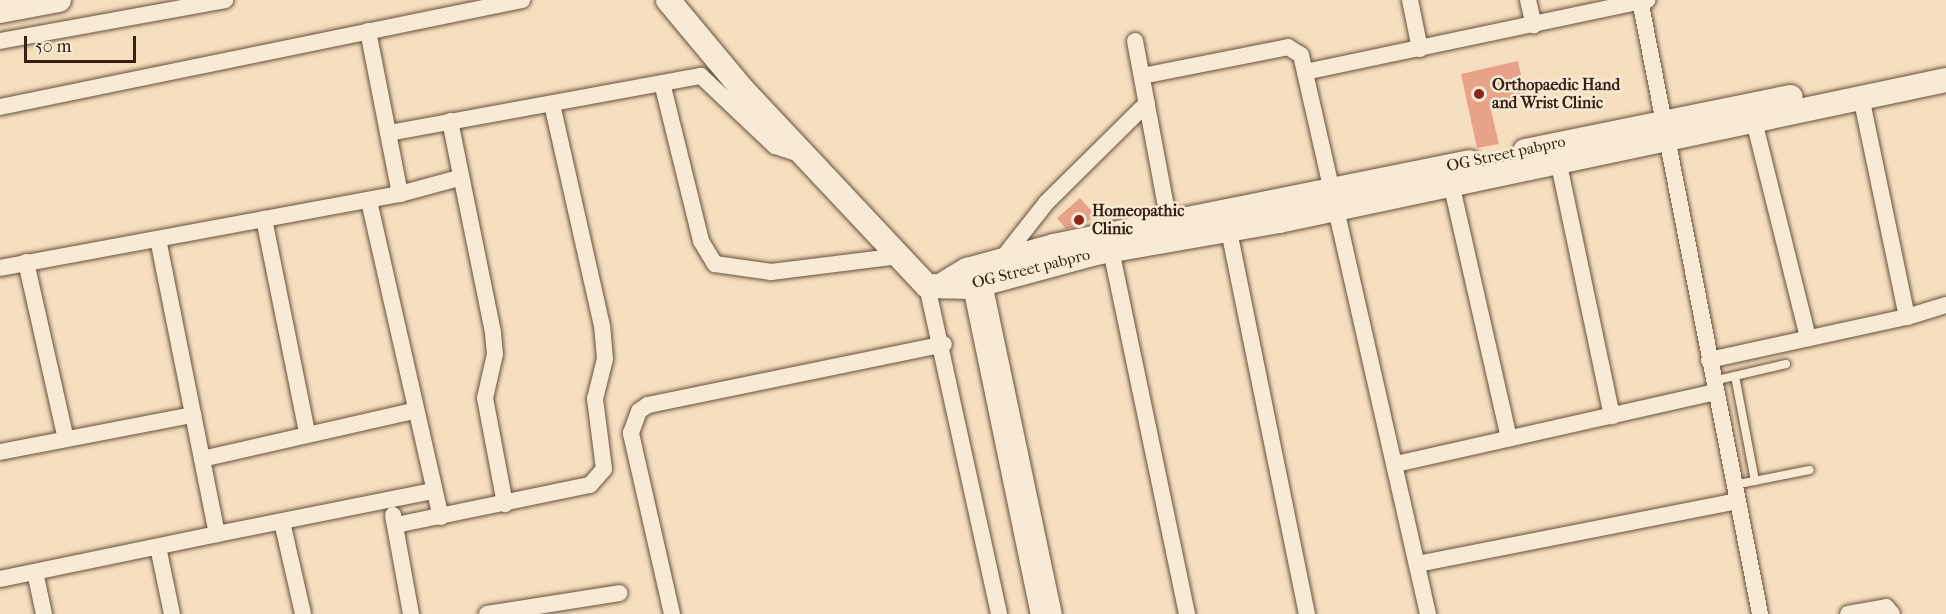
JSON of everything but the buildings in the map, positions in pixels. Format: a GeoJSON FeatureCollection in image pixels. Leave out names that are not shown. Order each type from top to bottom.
{"type":"FeatureCollection","features":[{"type":"Feature","properties":{"kind":"street"},"geometry":{"type":"LineString","coordinates":[[0,11],[60,0]]}},
{"type":"Feature","properties":{"kind":"street"},"geometry":{"type":"LineString","coordinates":[[0,42],[225,0]]}},
{"type":"Feature","properties":{"kind":"street"},"geometry":{"type":"LineString","coordinates":[[0,107],[522,0]]}},
{"type":"Feature","properties":{"kind":"street"},"geometry":{"type":"LineString","coordinates":[[668,0],[806,156],[899,256],[936,284],[944,344],[999,614]]}},
{"type":"Feature","properties":{"kind":"street"},"geometry":{"type":"LineString","coordinates":[[1410,0],[1420,49]]}},
{"type":"Feature","properties":{"kind":"street"},"geometry":{"type":"LineString","coordinates":[[1528,0],[1534,25]]}},
{"type":"Feature","properties":{"kind":"street"},"geometry":{"type":"LineString","coordinates":[[1305,72],[1643,0],[1663,130],[1760,614]]}},
{"type":"Feature","properties":{"kind":"street"},"geometry":{"type":"LineString","coordinates":[[368,32],[400,194]]}},
{"type":"Feature","properties":{"kind":"street"},"geometry":{"type":"LineString","coordinates":[[1135,41],[1169,222]]}},
{"type":"Feature","properties":{"kind":"street"},"geometry":{"type":"LineString","coordinates":[[1142,75],[1288,47],[1301,56],[1396,464],[1428,614]]}},
{"type":"Feature","properties":{"kind":"street","name":"OG Street pabpro"},"geometry":{"type":"LineString","coordinates":[[981,273],[1229,231],[1333,199],[1663,130],[1946,65]]}},
{"type":"Feature","properties":{"kind":"street"},"geometry":{"type":"LineString","coordinates":[[389,133],[701,76],[775,146],[806,156]]}},
{"type":"Feature","properties":{"kind":"street","name":"OG Street pabpro"},"geometry":{"type":"LineString","coordinates":[[936,284],[1169,222],[1451,183],[1558,160],[1663,130],[1754,121],[1946,80]]}},
{"type":"Feature","properties":{"kind":"street"},"geometry":{"type":"LineString","coordinates":[[662,83],[701,241],[715,264],[771,272],[899,256]]}},
{"type":"Feature","properties":{"kind":"street"},"geometry":{"type":"LineString","coordinates":[[1861,97],[1907,316]]}},
{"type":"Feature","properties":{"kind":"street"},"geometry":{"type":"LineString","coordinates":[[981,273],[1046,203],[1147,103]]}},
{"type":"Feature","properties":{"kind":"street"},"geometry":{"type":"LineString","coordinates":[[396,525],[590,485],[604,469],[595,399],[604,359],[602,326],[552,105]]}},
{"type":"Feature","properties":{"kind":"street"},"geometry":{"type":"LineString","coordinates":[[1754,121],[1808,338]]}},
{"type":"Feature","properties":{"kind":"street"},"geometry":{"type":"LineString","coordinates":[[450,122],[459,178],[493,333],[495,354],[485,398],[505,504]]}},
{"type":"Feature","properties":{"kind":"street"},"geometry":{"type":"LineString","coordinates":[[1558,160],[1612,416]]}},
{"type":"Feature","properties":{"kind":"street"},"geometry":{"type":"LineString","coordinates":[[0,268],[369,201],[459,178]]}},
{"type":"Feature","properties":{"kind":"street"},"geometry":{"type":"LineString","coordinates":[[1451,183],[1509,439]]}},
{"type":"Feature","properties":{"kind":"street"},"geometry":{"type":"LineString","coordinates":[[369,201],[413,411],[441,517]]}},
{"type":"Feature","properties":{"kind":"street"},"geometry":{"type":"LineString","coordinates":[[264,219],[307,433]]}},
{"type":"Feature","properties":{"kind":"street"},"geometry":{"type":"LineString","coordinates":[[1229,231],[1307,614]]}},
{"type":"Feature","properties":{"kind":"street"},"geometry":{"type":"LineString","coordinates":[[158,238],[217,534]]}},
{"type":"Feature","properties":{"kind":"street"},"geometry":{"type":"LineString","coordinates":[[1111,250],[1187,614]]}},
{"type":"Feature","properties":{"kind":"street"},"geometry":{"type":"LineString","coordinates":[[26,262],[66,439]]}},
{"type":"Feature","properties":{"kind":"street"},"geometry":{"type":"LineString","coordinates":[[981,273],[1039,614]]}},
{"type":"Feature","properties":{"kind":"street"},"geometry":{"type":"LineString","coordinates":[[981,273],[1054,614]]}},
{"type":"Feature","properties":{"kind":"street"},"geometry":{"type":"LineString","coordinates":[[1709,360],[1907,316],[1946,305]]}},
{"type":"Feature","properties":{"kind":"street"},"geometry":{"type":"LineString","coordinates":[[672,614],[632,433],[639,411],[648,405],[944,344]]}},
{"type":"Feature","properties":{"kind":"street"},"geometry":{"type":"LineString","coordinates":[[1396,464],[1612,416],[1714,386]]}},
{"type":"Feature","properties":{"kind":"street"},"geometry":{"type":"LineString","coordinates":[[202,459],[307,433],[413,411]]}},
{"type":"Feature","properties":{"kind":"street"},"geometry":{"type":"LineString","coordinates":[[0,452],[193,415]]}},
{"type":"Feature","properties":{"kind":"street"},"geometry":{"type":"LineString","coordinates":[[0,579],[433,491]]}},
{"type":"Feature","properties":{"kind":"street"},"geometry":{"type":"LineString","coordinates":[[1417,564],[1735,493]]}},
{"type":"Feature","properties":{"kind":"street"},"geometry":{"type":"LineString","coordinates":[[390,500],[411,614]]}},
{"type":"Feature","properties":{"kind":"street"},"geometry":{"type":"LineString","coordinates":[[282,522],[303,614]]}},
{"type":"Feature","properties":{"kind":"street"},"geometry":{"type":"LineString","coordinates":[[158,547],[172,614]]}},
{"type":"Feature","properties":{"kind":"street"},"geometry":{"type":"LineString","coordinates":[[35,572],[44,614]]}},
{"type":"Feature","properties":{"kind":"street"},"geometry":{"type":"LineString","coordinates":[[487,614],[619,593]]}},
{"type":"Feature","properties":{"kind":"street"},"geometry":{"type":"LineString","coordinates":[[1848,614],[1886,607],[1892,614]]}},
{"type":"Feature","properties":{"kind":"lane"},"geometry":{"type":"LineString","coordinates":[[1714,386],[1735,375],[1786,364]]}},
{"type":"Feature","properties":{"kind":"lane"},"geometry":{"type":"LineString","coordinates":[[1735,375],[1755,481]]}},
{"type":"Feature","properties":{"kind":"lane"},"geometry":{"type":"LineString","coordinates":[[1735,493],[1755,481],[1810,470]]}},
{"type":"Feature","properties":{"kind":"place","name":"Orthopaedic Hand and Wrist Clinic"},"geometry":{"type":"Point","coordinates":[1479,94]}},
{"type":"Feature","properties":{"kind":"place","name":"Homeopathic Clinic"},"geometry":{"type":"Point","coordinates":[1079,220]}}]}
